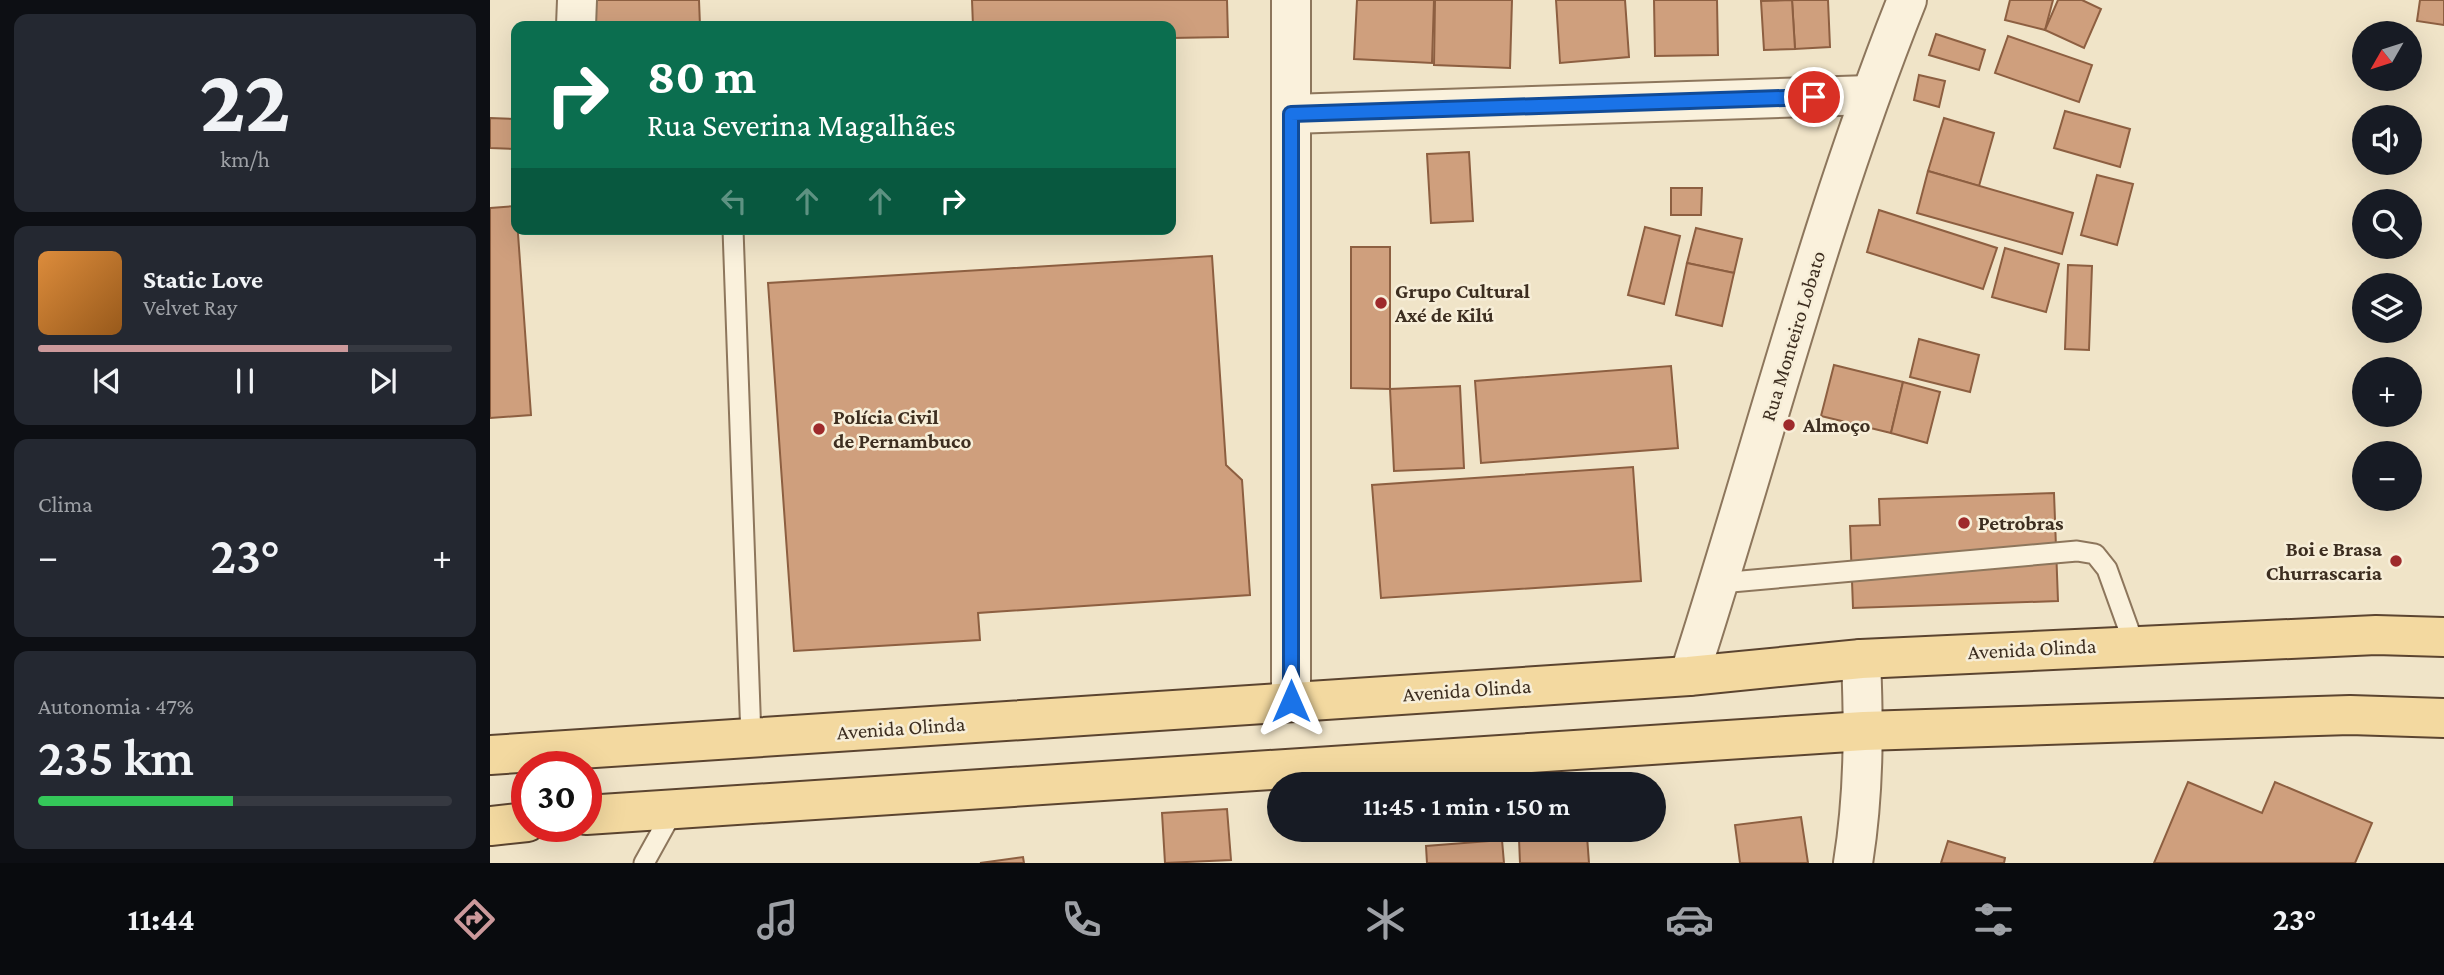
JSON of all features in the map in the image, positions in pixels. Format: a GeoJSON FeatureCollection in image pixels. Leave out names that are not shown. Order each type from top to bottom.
{"type":"FeatureCollection","features":[{"type":"Feature","properties":{"kind":"main road","name":"Avenida Olinda"},"geometry":{"type":"LineString","coordinates":[[490,755],[1689,676],[1861,659],[2133,644],[2376,635],[2444,637]]}},
{"type":"Feature","properties":{"kind":"main road"},"geometry":{"type":"LineString","coordinates":[[602,814],[1864,732],[2350,715],[2444,718]]}},
{"type":"Feature","properties":{"kind":"main road"},"geometry":{"type":"LineString","coordinates":[[490,826],[511,824]]}},
{"type":"Feature","properties":{"kind":"street"},"geometry":{"type":"LineString","coordinates":[[576,21],[577,0]]}},
{"type":"Feature","properties":{"kind":"street"},"geometry":{"type":"LineString","coordinates":[[1291,0],[1291,701]]}},
{"type":"Feature","properties":{"kind":"street","name":"Rua Monteiro Lobato"},"geometry":{"type":"LineString","coordinates":[[1689,676],[1720,583],[1775,389],[1869,95],[1907,0]]}},
{"type":"Feature","properties":{"kind":"street"},"geometry":{"type":"LineString","coordinates":[[1291,114],[1869,95]]}},
{"type":"Feature","properties":{"kind":"street"},"geometry":{"type":"LineString","coordinates":[[1853,863],[1861,816],[1864,732],[1861,659]]}},
{"type":"Feature","properties":{"kind":"lane"},"geometry":{"type":"LineString","coordinates":[[733,235],[751,738]]}},
{"type":"Feature","properties":{"kind":"lane"},"geometry":{"type":"LineString","coordinates":[[1720,583],[2077,551],[2095,554],[2107,569],[2133,644]]}},
{"type":"Feature","properties":{"kind":"lane"},"geometry":{"type":"LineString","coordinates":[[644,863],[674,809]]}},
{"type":"Feature","properties":{"kind":"building"},"geometry":{"type":"Polygon","coordinates":[[[588,0],[699,0],[700,21],[589,21],[588,0]]]}},
{"type":"Feature","properties":{"kind":"building"},"geometry":{"type":"Polygon","coordinates":[[[972,0],[1227,0],[1228,37],[1176,38],[1176,21],[973,21],[972,0]]]}},
{"type":"Feature","properties":{"kind":"building"},"geometry":{"type":"Polygon","coordinates":[[[1357,0],[1434,0],[1432,63],[1354,59],[1357,0]]]}},
{"type":"Feature","properties":{"kind":"building"},"geometry":{"type":"Polygon","coordinates":[[[1435,0],[1512,0],[1510,68],[1434,65],[1435,0]]]}},
{"type":"Feature","properties":{"kind":"building"},"geometry":{"type":"Polygon","coordinates":[[[1556,0],[1625,0],[1629,57],[1560,63],[1556,0]]]}},
{"type":"Feature","properties":{"kind":"building"},"geometry":{"type":"Polygon","coordinates":[[[1654,0],[1717,0],[1718,55],[1655,56],[1654,0]]]}},
{"type":"Feature","properties":{"kind":"building"},"geometry":{"type":"Polygon","coordinates":[[[1792,0],[1828,0],[1830,47],[1795,49],[1792,0]]]}},
{"type":"Feature","properties":{"kind":"building"},"geometry":{"type":"Polygon","coordinates":[[[1792,0],[1795,49],[1764,50],[1761,1],[1792,0]]]}},
{"type":"Feature","properties":{"kind":"building"},"geometry":{"type":"Polygon","coordinates":[[[2010,0],[2053,0],[2045,30],[2005,20],[2010,0]]]}},
{"type":"Feature","properties":{"kind":"building"},"geometry":{"type":"Polygon","coordinates":[[[2058,0],[2082,0],[2101,9],[2084,48],[2045,30],[2058,0]]]}},
{"type":"Feature","properties":{"kind":"building"},"geometry":{"type":"Polygon","coordinates":[[[2420,0],[2444,0],[2444,25],[2417,21],[2420,0]]]}},
{"type":"Feature","properties":{"kind":"building"},"geometry":{"type":"Polygon","coordinates":[[[1936,34],[1985,50],[1979,70],[1929,55],[1936,34]]]}},
{"type":"Feature","properties":{"kind":"building"},"geometry":{"type":"Polygon","coordinates":[[[2008,36],[2092,65],[2079,102],[1995,73],[2008,36]]]}},
{"type":"Feature","properties":{"kind":"building"},"geometry":{"type":"Polygon","coordinates":[[[1919,75],[1945,81],[1939,107],[1914,100],[1919,75]]]}},
{"type":"Feature","properties":{"kind":"building"},"geometry":{"type":"Polygon","coordinates":[[[2065,111],[2130,129],[2120,167],[2054,148],[2065,111]]]}},
{"type":"Feature","properties":{"kind":"building"},"geometry":{"type":"Polygon","coordinates":[[[490,118],[511,119],[511,149],[490,148],[490,118]]]}},
{"type":"Feature","properties":{"kind":"building"},"geometry":{"type":"Polygon","coordinates":[[[1944,118],[1994,133],[1979,186],[1928,171],[1944,118]]]}},
{"type":"Feature","properties":{"kind":"building"},"geometry":{"type":"Polygon","coordinates":[[[1469,152],[1473,221],[1431,223],[1427,154],[1469,152]]]}},
{"type":"Feature","properties":{"kind":"building"},"geometry":{"type":"Polygon","coordinates":[[[1928,171],[2073,213],[2062,254],[1917,213],[1928,171]]]}},
{"type":"Feature","properties":{"kind":"building"},"geometry":{"type":"Polygon","coordinates":[[[2097,175],[2133,184],[2117,245],[2081,235],[2097,175]]]}},
{"type":"Feature","properties":{"kind":"building"},"geometry":{"type":"Polygon","coordinates":[[[1671,188],[1702,188],[1701,215],[1671,215],[1671,188]]]}},
{"type":"Feature","properties":{"kind":"building"},"geometry":{"type":"Polygon","coordinates":[[[511,206],[511,235],[518,235],[531,415],[490,418],[490,208],[511,206]]]}},
{"type":"Feature","properties":{"kind":"building"},"geometry":{"type":"Polygon","coordinates":[[[1879,210],[1997,248],[1983,289],[1867,252],[1879,210]]]}},
{"type":"Feature","properties":{"kind":"building"},"geometry":{"type":"Polygon","coordinates":[[[1645,227],[1680,236],[1664,304],[1628,295],[1645,227]]]}},
{"type":"Feature","properties":{"kind":"building"},"geometry":{"type":"Polygon","coordinates":[[[1696,228],[1742,239],[1734,273],[1687,263],[1696,228]]]}},
{"type":"Feature","properties":{"kind":"building"},"geometry":{"type":"Polygon","coordinates":[[[1351,247],[1390,247],[1390,389],[1351,388],[1351,247]]]}},
{"type":"Feature","properties":{"kind":"building"},"geometry":{"type":"Polygon","coordinates":[[[2005,248],[2059,264],[2046,312],[1992,297],[2005,248]]]}},
{"type":"Feature","properties":{"kind":"building"},"geometry":{"type":"Polygon","coordinates":[[[1212,256],[1226,465],[1242,480],[1250,595],[978,613],[980,640],[794,651],[768,283],[1212,256]]]}},
{"type":"Feature","properties":{"kind":"building"},"geometry":{"type":"Polygon","coordinates":[[[1687,263],[1734,273],[1722,326],[1676,315],[1687,263]]]}},
{"type":"Feature","properties":{"kind":"building"},"geometry":{"type":"Polygon","coordinates":[[[2068,265],[2092,266],[2089,350],[2065,349],[2068,265]]]}},
{"type":"Feature","properties":{"kind":"building"},"geometry":{"type":"Polygon","coordinates":[[[1919,339],[1979,355],[1970,392],[1910,377],[1919,339]]]}},
{"type":"Feature","properties":{"kind":"building"},"geometry":{"type":"Polygon","coordinates":[[[1834,365],[1903,382],[1891,433],[1821,416],[1834,365]]]}},
{"type":"Feature","properties":{"kind":"building"},"geometry":{"type":"Polygon","coordinates":[[[1671,366],[1678,448],[1481,463],[1475,381],[1671,366]]]}},
{"type":"Feature","properties":{"kind":"building"},"geometry":{"type":"Polygon","coordinates":[[[1903,382],[1940,392],[1927,443],[1891,433],[1903,382]]]}},
{"type":"Feature","properties":{"kind":"building"},"geometry":{"type":"Polygon","coordinates":[[[1460,386],[1464,468],[1394,471],[1390,389],[1460,386]]]}},
{"type":"Feature","properties":{"kind":"building"},"geometry":{"type":"Polygon","coordinates":[[[1633,467],[1641,581],[1381,598],[1372,485],[1633,467]]]}},
{"type":"Feature","properties":{"kind":"building"},"geometry":{"type":"Polygon","coordinates":[[[2054,493],[2058,601],[1853,608],[1850,526],[1880,525],[1879,499],[2054,493]]]}},
{"type":"Feature","properties":{"kind":"building"},"geometry":{"type":"Polygon","coordinates":[[[2188,782],[2262,813],[2275,782],[2372,823],[2355,863],[2154,863],[2188,782]]]}},
{"type":"Feature","properties":{"kind":"building"},"geometry":{"type":"Polygon","coordinates":[[[1227,809],[1231,860],[1165,863],[1162,813],[1227,809]]]}},
{"type":"Feature","properties":{"kind":"building"},"geometry":{"type":"Polygon","coordinates":[[[1801,817],[1808,863],[1740,863],[1735,825],[1801,817]]]}},
{"type":"Feature","properties":{"kind":"building"},"geometry":{"type":"Polygon","coordinates":[[[1948,841],[2005,858],[2004,863],[1941,863],[1948,841]]]}},
{"type":"Feature","properties":{"kind":"building"},"geometry":{"type":"Polygon","coordinates":[[[1502,842],[1504,863],[1427,863],[1426,846],[1502,842]]]}},
{"type":"Feature","properties":{"kind":"building"},"geometry":{"type":"Polygon","coordinates":[[[1519,842],[1587,842],[1589,863],[1520,863],[1519,842]]]}},
{"type":"Feature","properties":{"kind":"building"},"geometry":{"type":"Polygon","coordinates":[[[1023,857],[1024,863],[980,863],[1023,857]]]}},
{"type":"Feature","properties":{"kind":"place","name":"Grupo Cultural Axé de Kilú"},"geometry":{"type":"Point","coordinates":[1381,303]}},
{"type":"Feature","properties":{"kind":"place","name":"Almoço"},"geometry":{"type":"Point","coordinates":[1789,425]}},
{"type":"Feature","properties":{"kind":"place","name":"Polícia Civil de Pernambuco"},"geometry":{"type":"Point","coordinates":[819,429]}},
{"type":"Feature","properties":{"kind":"place","name":"Petrobras"},"geometry":{"type":"Point","coordinates":[1964,523]}},
{"type":"Feature","properties":{"kind":"place","name":"Boi e Brasa Churrascaria"},"geometry":{"type":"Point","coordinates":[2396,561]}},
{"type":"Feature","properties":{"kind":"route"},"geometry":{"type":"LineString","coordinates":[[1291,701],[1291,114],[1814,97]]}}]}
